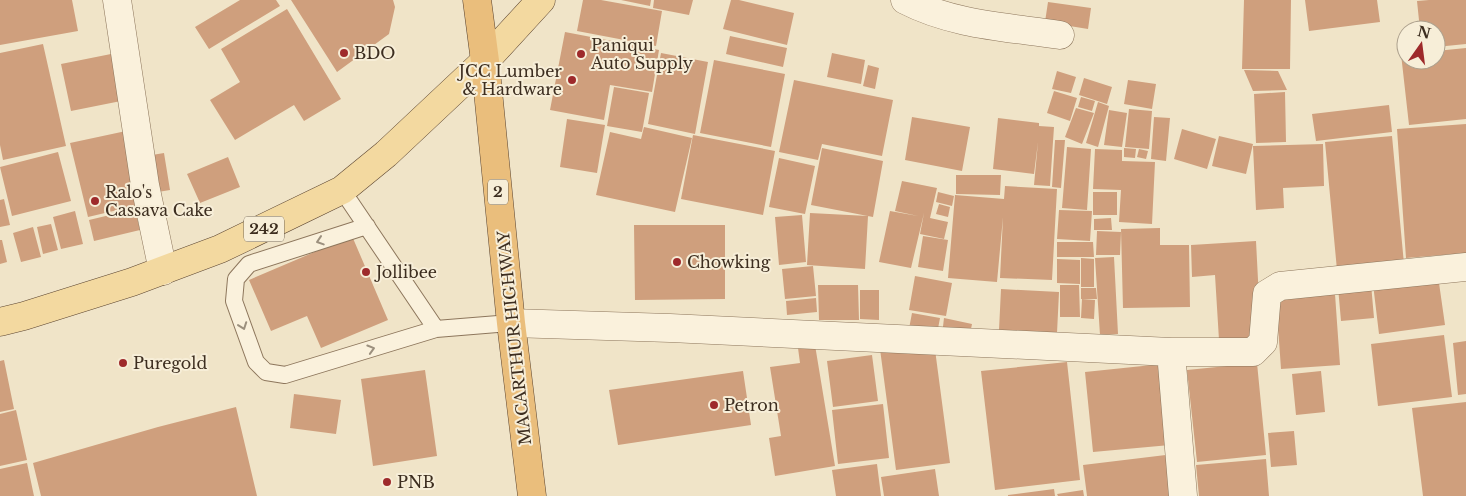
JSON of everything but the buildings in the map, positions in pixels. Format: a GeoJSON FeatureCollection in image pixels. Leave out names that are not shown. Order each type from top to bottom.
{"type":"FeatureCollection","features":[{"type":"Feature","properties":{"kind":"highway","name":"MACARTHUR HIGHWAY"},"geometry":{"type":"LineString","coordinates":[[478,0],[510,324],[532,496]]}},
{"type":"Feature","properties":{"kind":"main road","name":"242"},"geometry":{"type":"LineString","coordinates":[[0,322],[114,288],[163,271],[220,249],[342,190],[386,154],[485,61],[541,0]]}},
{"type":"Feature","properties":{"kind":"street"},"geometry":{"type":"LineString","coordinates":[[117,0],[145,185],[163,271]]}},
{"type":"Feature","properties":{"kind":"street"},"geometry":{"type":"LineString","coordinates":[[905,0],[919,7],[958,20],[1060,35]]}},
{"type":"Feature","properties":{"kind":"street"},"geometry":{"type":"LineString","coordinates":[[510,324],[670,328],[1171,352],[1253,352],[1263,342],[1267,294],[1280,286],[1466,267]]}},
{"type":"Feature","properties":{"kind":"street"},"geometry":{"type":"LineString","coordinates":[[1171,352],[1183,496]]}},
{"type":"Feature","properties":{"kind":"lane"},"geometry":{"type":"LineString","coordinates":[[342,190],[436,329]]}},
{"type":"Feature","properties":{"kind":"lane"},"geometry":{"type":"LineString","coordinates":[[367,226],[248,264],[236,278],[234,301],[256,362],[266,372],[285,375],[436,329],[510,324]]}},
{"type":"Feature","properties":{"kind":"place","name":"BDO"},"geometry":{"type":"Point","coordinates":[344,53]}},
{"type":"Feature","properties":{"kind":"place","name":"Paniqui Auto Supply"},"geometry":{"type":"Point","coordinates":[581,54]}},
{"type":"Feature","properties":{"kind":"place","name":"JCC Lumber & Hardware"},"geometry":{"type":"Point","coordinates":[572,80]}},
{"type":"Feature","properties":{"kind":"place","name":"Ralo's Cassava Cake"},"geometry":{"type":"Point","coordinates":[95,201]}},
{"type":"Feature","properties":{"kind":"place","name":"Chowking"},"geometry":{"type":"Point","coordinates":[677,262]}},
{"type":"Feature","properties":{"kind":"place","name":"Jollibee"},"geometry":{"type":"Point","coordinates":[366,272]}},
{"type":"Feature","properties":{"kind":"place","name":"Puregold"},"geometry":{"type":"Point","coordinates":[123,363]}},
{"type":"Feature","properties":{"kind":"place","name":"Petron"},"geometry":{"type":"Point","coordinates":[714,405]}},
{"type":"Feature","properties":{"kind":"place","name":"PNB"},"geometry":{"type":"Point","coordinates":[387,482]}}]}
